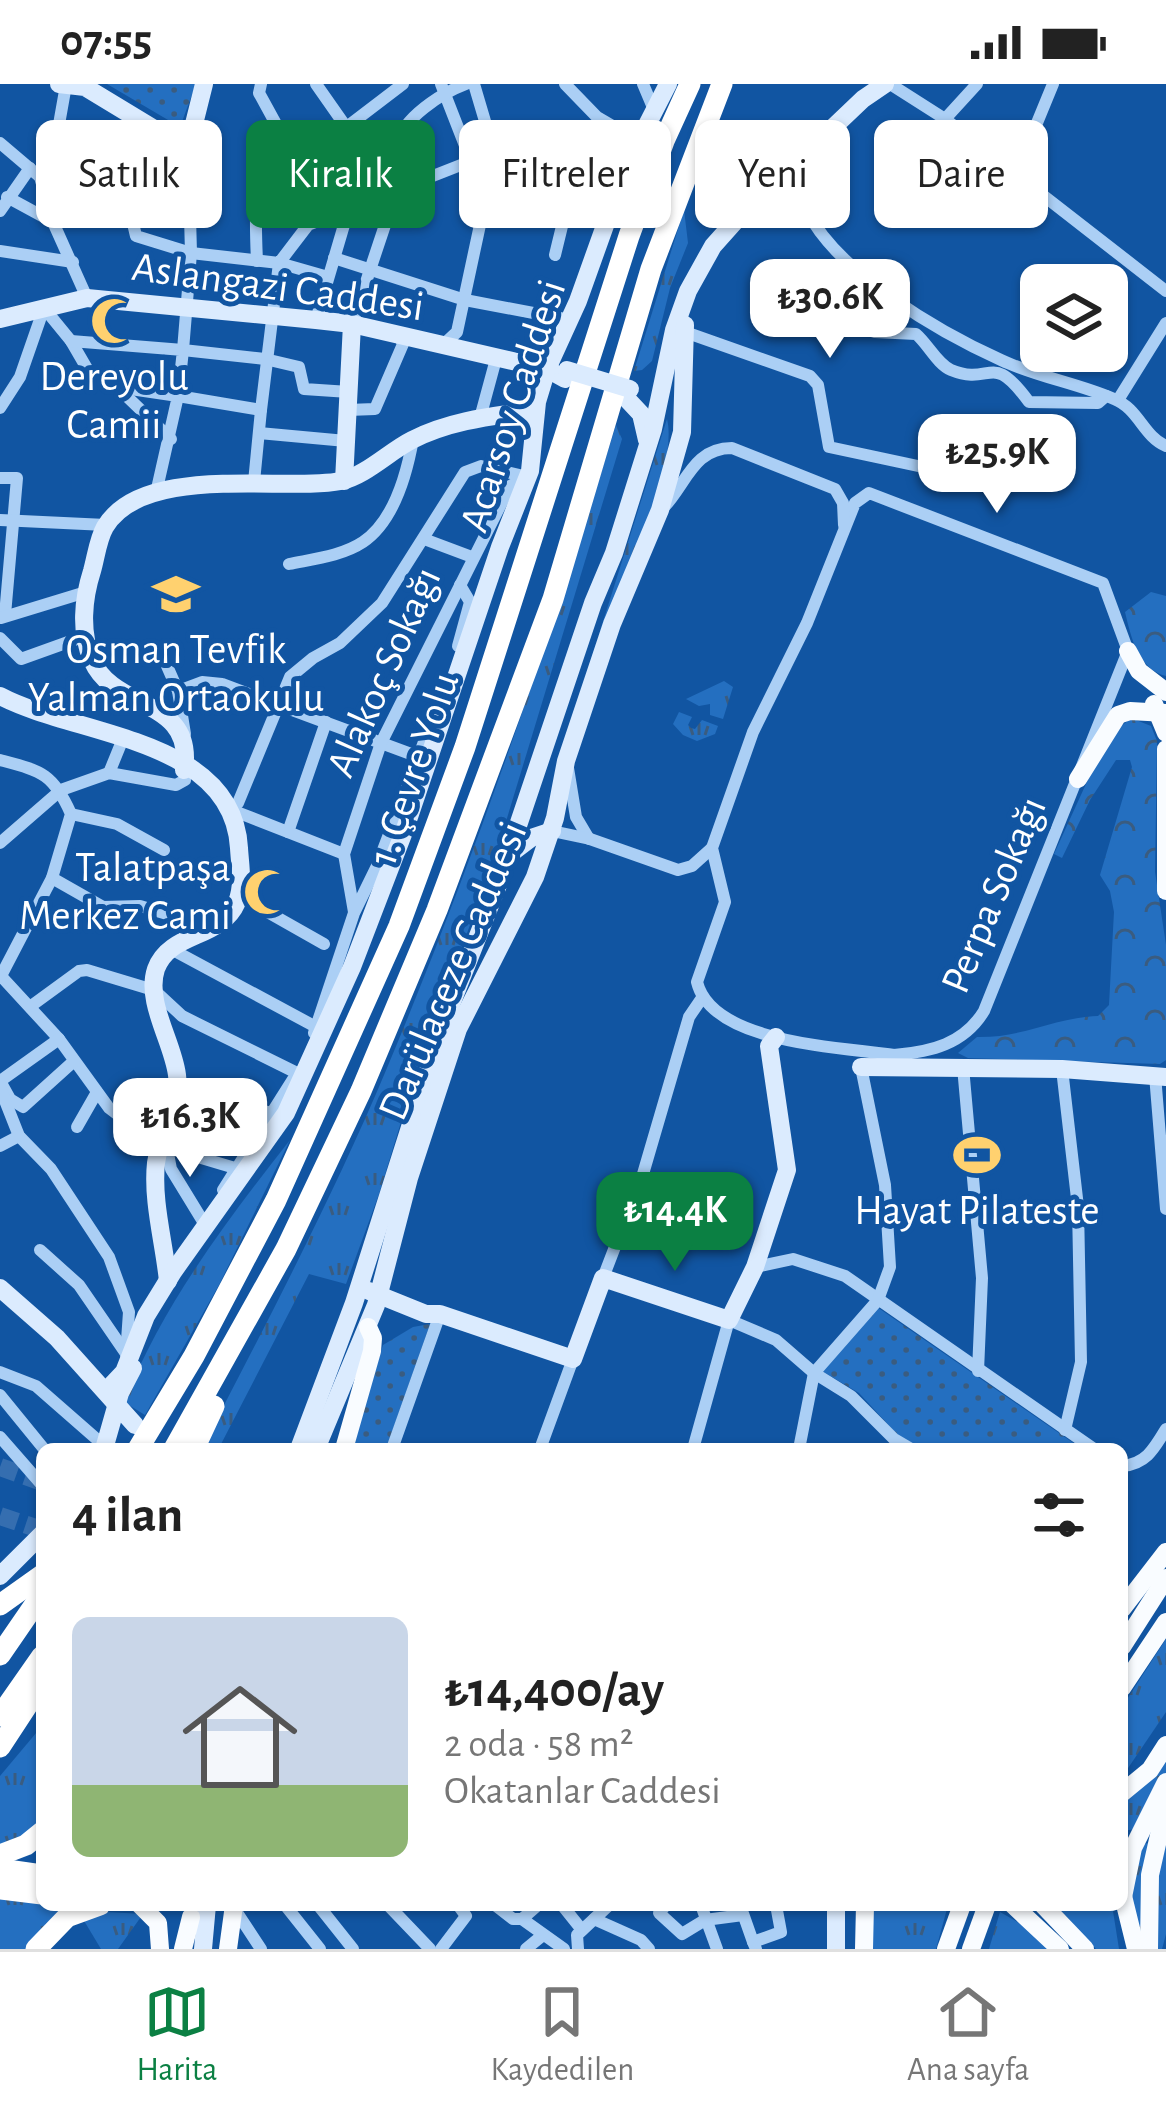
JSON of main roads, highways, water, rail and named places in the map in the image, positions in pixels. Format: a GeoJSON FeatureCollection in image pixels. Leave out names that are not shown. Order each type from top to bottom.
{"type":"FeatureCollection","features":[{"type":"Feature","properties":{"kind":"highway","name":"1. Çevre Yolu"},"geometry":{"type":"LineString","coordinates":[[143,1443],[276,1200],[399,926],[465,747],[629,236],[690,84]]}},
{"type":"Feature","properties":{"kind":"highway","name":"1. Çevre Yolu"},"geometry":{"type":"LineString","coordinates":[[178,1443],[286,1249],[362,1091],[482,793],[567,556],[651,268],[722,84]]}},
{"type":"Feature","properties":{"kind":"highway"},"geometry":{"type":"LineString","coordinates":[[194,1443],[271,1293],[286,1249]]}},
{"type":"Feature","properties":{"kind":"highway"},"geometry":{"type":"LineString","coordinates":[[0,1605],[36,1579]]}},
{"type":"Feature","properties":{"kind":"highway"},"geometry":{"type":"LineString","coordinates":[[0,1630],[36,1583]]}},
{"type":"Feature","properties":{"kind":"highway"},"geometry":{"type":"LineString","coordinates":[[0,1654],[36,1603]]}},
{"type":"Feature","properties":{"kind":"highway"},"geometry":{"type":"LineString","coordinates":[[0,1716],[36,1665]]}},
{"type":"Feature","properties":{"kind":"highway"},"geometry":{"type":"LineString","coordinates":[[0,1747],[36,1692]]}},
{"type":"Feature","properties":{"kind":"highway"},"geometry":{"type":"LineString","coordinates":[[0,1756],[25,1721],[36,1714]]}},
{"type":"Feature","properties":{"kind":"highway"},"geometry":{"type":"LineString","coordinates":[[0,1855],[36,1837]]}},
{"type":"Feature","properties":{"kind":"highway"},"geometry":{"type":"LineString","coordinates":[[0,1869],[36,1874]]}},
{"type":"Feature","properties":{"kind":"highway"},"geometry":{"type":"LineString","coordinates":[[0,1889],[36,1893]]}},
{"type":"Feature","properties":{"kind":"highway"},"geometry":{"type":"LineString","coordinates":[[36,1949],[60,1922],[83,1911]]}},
{"type":"Feature","properties":{"kind":"main road"},"geometry":{"type":"LineString","coordinates":[[62,85],[85,87],[179,144],[188,143],[204,84]]}},
{"type":"Feature","properties":{"kind":"main road","name":"Acarsoy Caddesi"},"geometry":{"type":"LineString","coordinates":[[112,1399],[170,1283],[273,1133],[405,829],[500,547],[541,458],[544,400],[559,373],[627,164],[668,84]]}},
{"type":"Feature","properties":{"kind":"main road","name":"Darülaceze Caddesi"},"geometry":{"type":"LineString","coordinates":[[319,1443],[381,1291],[409,1178],[461,1021],[528,894],[552,831],[566,761],[611,624],[660,510],[685,405],[682,309],[713,246],[866,92],[888,84]]}},
{"type":"Feature","properties":{"kind":"main road","name":"Aslangazi Caddesi"},"geometry":{"type":"LineString","coordinates":[[0,319],[87,298],[316,320],[559,373],[659,404]]}},
{"type":"Feature","properties":{"kind":"main road"},"geometry":{"type":"LineString","coordinates":[[344,481],[352,325]]}},
{"type":"Feature","properties":{"kind":"main road","name":"Darülaceze Caddesi"},"geometry":{"type":"LineString","coordinates":[[301,1443],[360,1286],[430,1063],[614,553],[680,331]]}},
{"type":"Feature","properties":{"kind":"main road"},"geometry":{"type":"LineString","coordinates":[[647,442],[641,414],[628,394],[654,381],[670,358]]}},
{"type":"Feature","properties":{"kind":"main road","name":"Acarsoy Caddesi"},"geometry":{"type":"LineString","coordinates":[[112,1399],[146,1316],[280,1135],[322,1053],[395,874],[475,654],[488,600],[531,478],[536,410],[559,373]]}},
{"type":"Feature","properties":{"kind":"main road"},"geometry":{"type":"LineString","coordinates":[[659,404],[671,418],[675,460]]}},
{"type":"Feature","properties":{"kind":"main road"},"geometry":{"type":"LineString","coordinates":[[184,767],[185,738],[158,711],[100,675],[85,636],[86,592],[106,525],[131,504],[156,493],[217,481],[344,481],[413,439],[480,418],[536,410]]}},
{"type":"Feature","properties":{"kind":"main road"},"geometry":{"type":"LineString","coordinates":[[1128,651],[1139,671],[1165,691],[1154,704],[1166,733]]}},
{"type":"Feature","properties":{"kind":"main road"},"geometry":{"type":"LineString","coordinates":[[0,700],[184,767]]}},
{"type":"Feature","properties":{"kind":"main road"},"geometry":{"type":"LineString","coordinates":[[0,700],[147,746],[184,767],[213,795],[227,810],[238,835],[242,885],[226,916],[218,927],[169,948],[152,989],[178,1079],[155,1189],[170,1283]]}},
{"type":"Feature","properties":{"kind":"main road"},"geometry":{"type":"LineString","coordinates":[[1078,779],[1118,716],[1130,711],[1161,713]]}},
{"type":"Feature","properties":{"kind":"main road"},"geometry":{"type":"LineString","coordinates":[[1166,748],[1166,891]]}},
{"type":"Feature","properties":{"kind":"main road"},"geometry":{"type":"LineString","coordinates":[[535,773],[537,806],[547,808],[559,802]]}},
{"type":"Feature","properties":{"kind":"main road"},"geometry":{"type":"LineString","coordinates":[[506,857],[531,838],[552,831]]}},
{"type":"Feature","properties":{"kind":"main road"},"geometry":{"type":"LineString","coordinates":[[498,884],[512,878],[528,894]]}},
{"type":"Feature","properties":{"kind":"main road"},"geometry":{"type":"LineString","coordinates":[[360,1286],[573,1359],[603,1278],[730,1320],[755,1267],[787,1170],[770,1046],[776,1037]]}},
{"type":"Feature","properties":{"kind":"main road"},"geometry":{"type":"LineString","coordinates":[[861,1067],[1162,1074]]}},
{"type":"Feature","properties":{"kind":"main road"},"geometry":{"type":"LineString","coordinates":[[0,1288],[57,1338],[137,1422]]}},
{"type":"Feature","properties":{"kind":"main road"},"geometry":{"type":"LineString","coordinates":[[381,1291],[407,1307],[440,1314]]}},
{"type":"Feature","properties":{"kind":"main road"},"geometry":{"type":"LineString","coordinates":[[346,1443],[372,1352],[368,1327],[407,1307]]}},
{"type":"Feature","properties":{"kind":"main road"},"geometry":{"type":"LineString","coordinates":[[102,1443],[112,1399]]}},
{"type":"Feature","properties":{"kind":"main road"},"geometry":{"type":"LineString","coordinates":[[0,1579],[36,1540]]}},
{"type":"Feature","properties":{"kind":"main road"},"geometry":{"type":"LineString","coordinates":[[0,1579],[36,1549]]}},
{"type":"Feature","properties":{"kind":"main road"},"geometry":{"type":"LineString","coordinates":[[1128,1601],[1166,1552]]}},
{"type":"Feature","properties":{"kind":"main road"},"geometry":{"type":"LineString","coordinates":[[1128,1638],[1166,1578]]}},
{"type":"Feature","properties":{"kind":"main road"},"geometry":{"type":"LineString","coordinates":[[1128,1679],[1166,1622]]}},
{"type":"Feature","properties":{"kind":"main road"},"geometry":{"type":"LineString","coordinates":[[1128,1788],[1150,1770],[1166,1745]]}},
{"type":"Feature","properties":{"kind":"main road"},"geometry":{"type":"LineString","coordinates":[[1128,1873],[1133,1848],[1166,1782]]}},
{"type":"Feature","properties":{"kind":"main road"},"geometry":{"type":"LineString","coordinates":[[1150,1949],[1150,1876],[1166,1804]]}},
{"type":"Feature","properties":{"kind":"main road"},"geometry":{"type":"LineString","coordinates":[[1128,1844],[1166,1832]]}},
{"type":"Feature","properties":{"kind":"main road"},"geometry":{"type":"LineString","coordinates":[[146,1911],[158,1923],[160,1949]]}},
{"type":"Feature","properties":{"kind":"main road"},"geometry":{"type":"LineString","coordinates":[[186,1949],[196,1911]]}},
{"type":"Feature","properties":{"kind":"main road"},"geometry":{"type":"LineString","coordinates":[[197,1911],[203,1949]]}},
{"type":"Feature","properties":{"kind":"main road"},"geometry":{"type":"LineString","coordinates":[[228,1949],[236,1911]]}},
{"type":"Feature","properties":{"kind":"main road"},"geometry":{"type":"LineString","coordinates":[[836,1911],[836,1949]]}},
{"type":"Feature","properties":{"kind":"main road"},"geometry":{"type":"LineString","coordinates":[[864,1949],[865,1911]]}},
{"type":"Feature","properties":{"kind":"main road"},"geometry":{"type":"LineString","coordinates":[[946,1949],[960,1911]]}},
{"type":"Feature","properties":{"kind":"main road"},"geometry":{"type":"LineString","coordinates":[[971,1949],[985,1911]]}},
{"type":"Feature","properties":{"kind":"main road"},"geometry":{"type":"LineString","coordinates":[[1020,1911],[1060,1949]]}},
{"type":"Feature","properties":{"kind":"main road"},"geometry":{"type":"LineString","coordinates":[[1048,1911],[1085,1949]]}},
{"type":"Feature","properties":{"kind":"main road"},"geometry":{"type":"LineString","coordinates":[[1123,1911],[1125,1949]]}},
{"type":"Feature","properties":{"kind":"main road"},"geometry":{"type":"LineString","coordinates":[[1127,1911],[1136,1949]]}},
{"type":"Feature","properties":{"kind":"main road"},"geometry":{"type":"LineString","coordinates":[[53,1949],[59,1932],[75,1914]]}},
{"type":"Feature","properties":{"kind":"tunnel"},"geometry":{"type":"LineString","coordinates":[[0,1467],[36,1480]]}},
{"type":"Feature","properties":{"kind":"tunnel"},"geometry":{"type":"LineString","coordinates":[[0,1516],[36,1528]]}},
{"type":"Feature","properties":{"kind":"place","name":"Dereyolu Camii"},"geometry":{"type":"Point","coordinates":[114,321]}},
{"type":"Feature","properties":{"kind":"place","name":"Osman Tevfik Yalman Ortaokulu"},"geometry":{"type":"Point","coordinates":[176,594]}},
{"type":"Feature","properties":{"kind":"place","name":"Talatpaşa Merkez Cami"},"geometry":{"type":"Point","coordinates":[267,892]}},
{"type":"Feature","properties":{"kind":"place","name":"Hayat Pilateste"},"geometry":{"type":"Point","coordinates":[977,1155]}}]}
